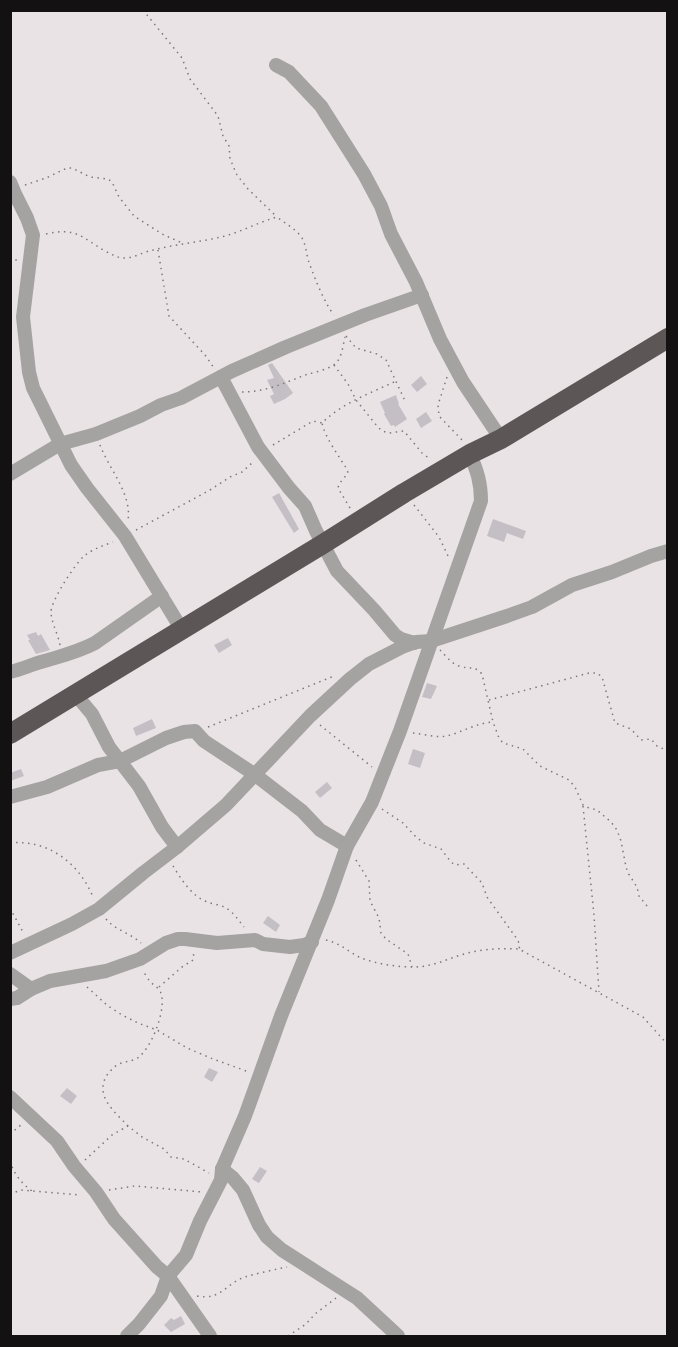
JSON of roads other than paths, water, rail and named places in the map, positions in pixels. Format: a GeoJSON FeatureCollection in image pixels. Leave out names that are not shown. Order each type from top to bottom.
{"type":"FeatureCollection","features":[{"type":"Feature","properties":{"kind":"highway"},"geometry":{"type":"LineString","coordinates":[[10,734],[447,467],[501,439],[668,339]]}},
{"type":"Feature","properties":{"kind":"street"},"geometry":{"type":"LineString","coordinates":[[276,65],[289,72],[328,117],[364,174],[422,295],[440,339],[463,382],[501,439]]}},
{"type":"Feature","properties":{"kind":"street"},"geometry":{"type":"LineString","coordinates":[[12,186],[33,235],[23,317],[33,388],[71,465],[125,536],[182,630]]}},
{"type":"Feature","properties":{"kind":"street"},"geometry":{"type":"LineString","coordinates":[[10,474],[60,444],[96,434],[161,405],[224,383],[286,347],[422,295]]}},
{"type":"Feature","properties":{"kind":"street"},"geometry":{"type":"LineString","coordinates":[[224,383],[250,434],[305,506],[337,571],[395,635],[414,643]]}},
{"type":"Feature","properties":{"kind":"street"},"geometry":{"type":"LineString","coordinates":[[127,1336],[161,1296],[168,1276],[186,1255],[245,1116],[347,846],[372,802],[383,776],[481,501],[480,476],[470,454]]}},
{"type":"Feature","properties":{"kind":"street"},"geometry":{"type":"LineString","coordinates":[[10,953],[99,909],[172,851],[226,805],[310,716],[369,664],[402,647],[431,641],[532,607],[572,585],[668,551]]}},
{"type":"Feature","properties":{"kind":"street"},"geometry":{"type":"LineString","coordinates":[[10,672],[95,643],[162,596]]}},
{"type":"Feature","properties":{"kind":"street"},"geometry":{"type":"LineString","coordinates":[[76,695],[92,714],[109,747],[139,786],[162,827],[172,851]]}},
{"type":"Feature","properties":{"kind":"street"},"geometry":{"type":"LineString","coordinates":[[10,797],[47,787],[98,765],[120,761],[166,738],[195,731],[204,741],[254,774],[302,811],[320,830],[347,846]]}},
{"type":"Feature","properties":{"kind":"street"},"geometry":{"type":"LineString","coordinates":[[10,999],[22,996],[50,981],[106,971],[178,939],[217,943],[255,940],[290,947],[312,942]]}},
{"type":"Feature","properties":{"kind":"street"},"geometry":{"type":"LineString","coordinates":[[10,974],[32,989]]}},
{"type":"Feature","properties":{"kind":"street"},"geometry":{"type":"LineString","coordinates":[[10,1096],[57,1141],[114,1219],[168,1276],[210,1336]]}},
{"type":"Feature","properties":{"kind":"street"},"geometry":{"type":"LineString","coordinates":[[219,1180],[233,1178],[243,1190],[267,1237],[282,1251],[347,1291],[398,1336]]}}]}
